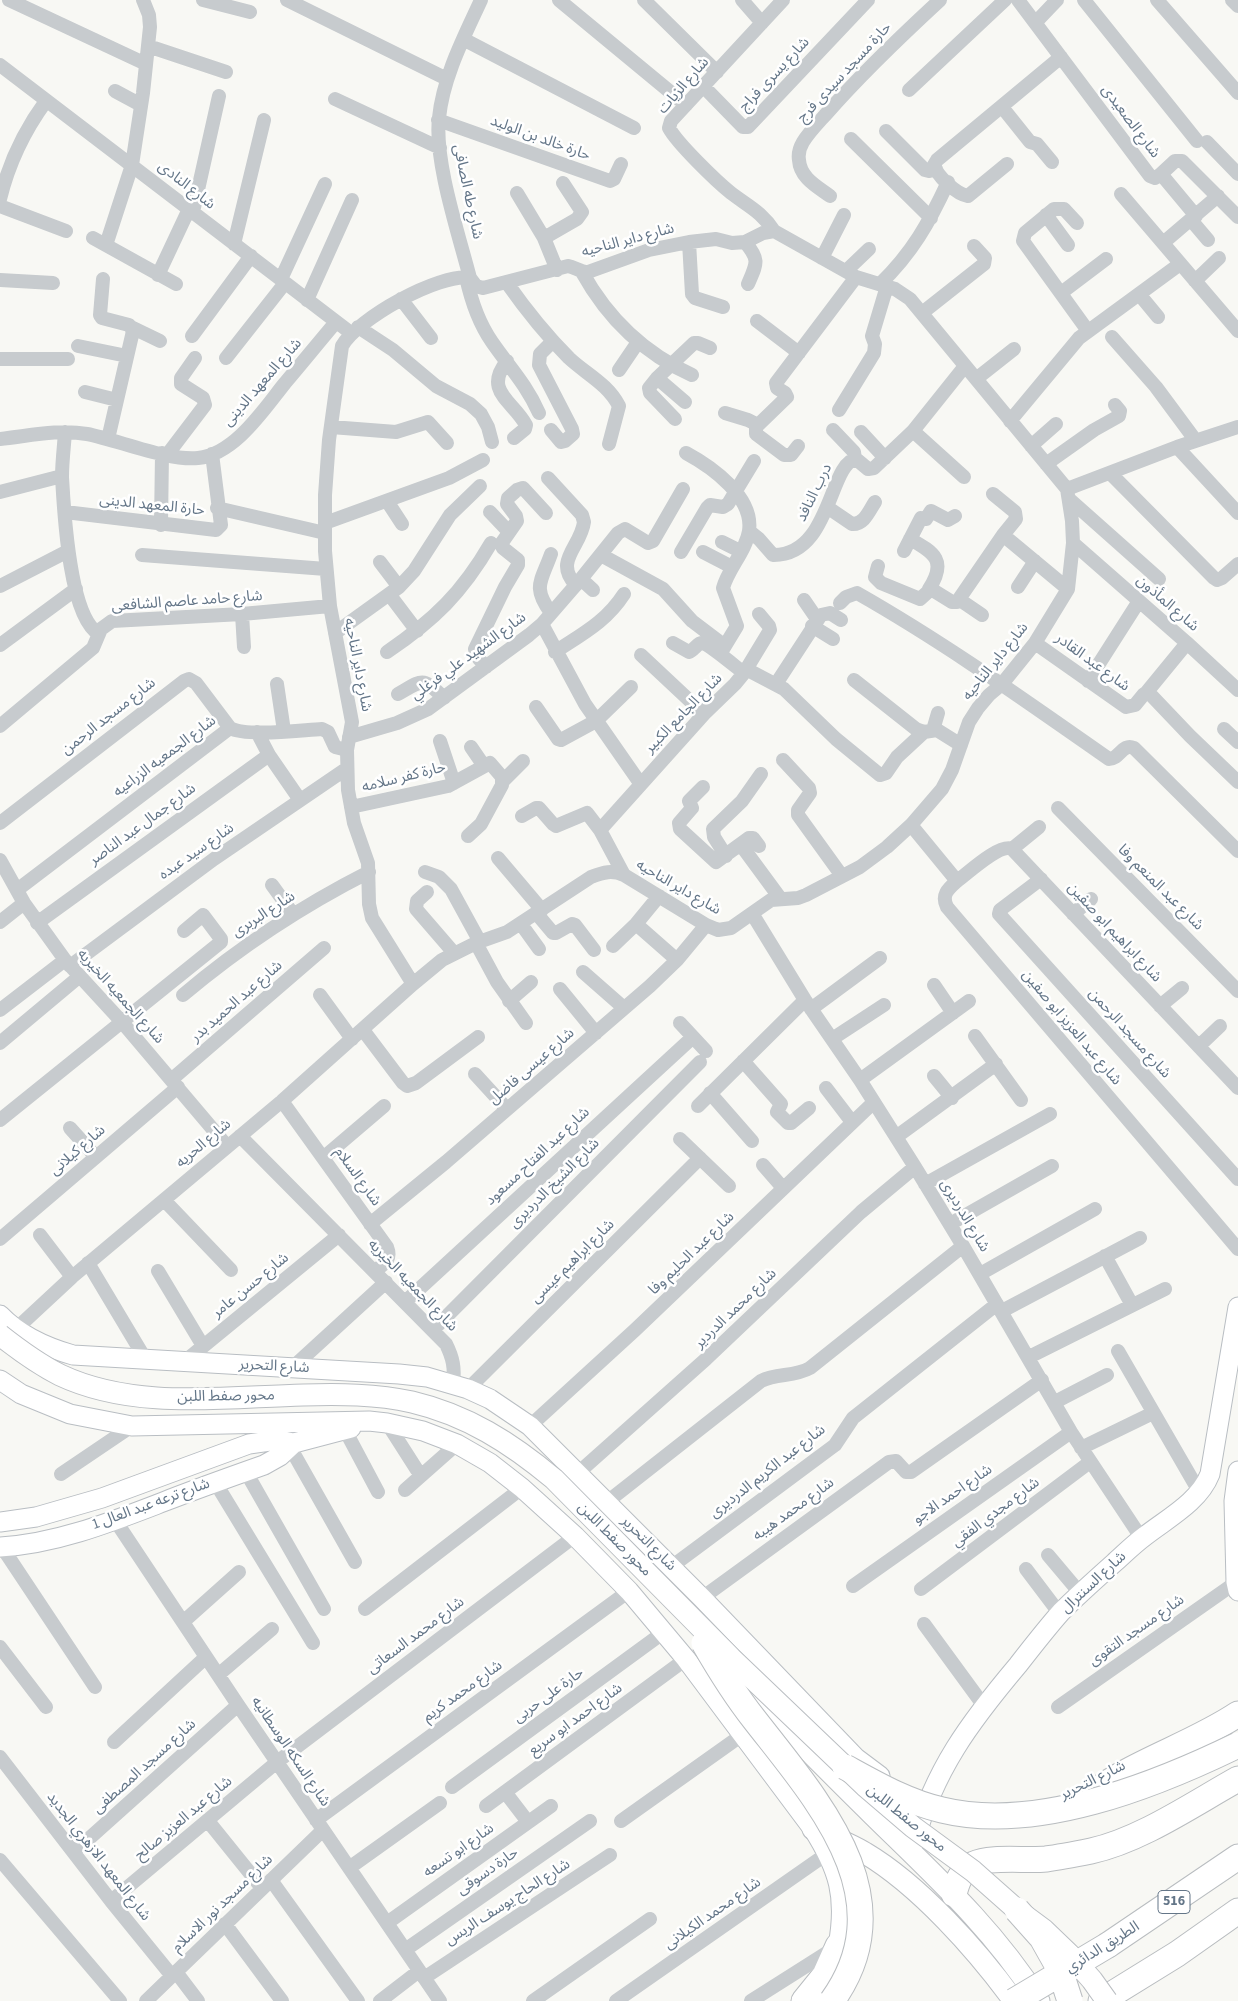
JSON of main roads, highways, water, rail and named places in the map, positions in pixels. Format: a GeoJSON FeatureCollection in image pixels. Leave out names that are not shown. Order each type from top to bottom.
{"type":"FeatureCollection","features":[{"type":"Feature","properties":{"kind":"highway"},"geometry":{"type":"LineString","coordinates":[[695,1651],[742,1703],[798,1773],[837,1834],[850,1863],[859,1900],[860,1927],[853,1958],[840,1989],[832,2001]]}},
{"type":"Feature","properties":{"kind":"highway"},"geometry":{"type":"LineString","coordinates":[[1079,1804],[1108,1781],[1214,1729],[1238,1714]]}},
{"type":"Feature","properties":{"kind":"highway"},"geometry":{"type":"LineString","coordinates":[[845,1767],[909,1800],[942,1810],[977,1816],[1011,1817],[1046,1813],[1132,1789],[1238,1745]]}},
{"type":"Feature","properties":{"kind":"highway"},"geometry":{"type":"LineString","coordinates":[[954,1894],[957,1882],[963,1872],[973,1864],[985,1860],[1045,1859],[1094,1850],[1141,1833],[1238,1779]]}},
{"type":"Feature","properties":{"kind":"highway","name":"الطريق الدائري"},"geometry":{"type":"LineString","coordinates":[[1014,2001],[1108,1945],[1238,1857]]}},
{"type":"Feature","properties":{"kind":"highway"},"geometry":{"type":"LineString","coordinates":[[1017,1910],[1042,1938],[1060,1970],[1070,2001]]}},
{"type":"Feature","properties":{"kind":"highway"},"geometry":{"type":"LineString","coordinates":[[1101,2001],[1116,1994],[1238,1912]]}},
{"type":"Feature","properties":{"kind":"highway"},"geometry":{"type":"LineString","coordinates":[[804,2001],[825,1975],[838,1946]]}},
{"type":"Feature","properties":{"kind":"main road","name":"محور صفط اللبن"},"geometry":{"type":"LineString","coordinates":[[8,1332],[26,1355],[60,1375],[97,1389],[136,1397],[175,1399],[331,1394],[372,1396],[412,1402],[451,1414],[488,1431],[522,1453],[554,1479],[731,1658],[887,1806],[973,1871],[1017,1910],[1044,1930],[1092,1980],[1116,1994]]}},
{"type":"Feature","properties":{"kind":"main road","name":"محور صفط اللبن"},"geometry":{"type":"LineString","coordinates":[[0,1346],[21,1364],[56,1384],[94,1398],[134,1406],[175,1408],[330,1404],[370,1405],[409,1411],[447,1422],[492,1444],[517,1460],[548,1486],[695,1651],[830,1772],[954,1894],[1019,1968],[1039,2001]]}},
{"type":"Feature","properties":{"kind":"main road"},"geometry":{"type":"LineString","coordinates":[[813,1829],[865,1853],[915,1891],[991,1970],[1014,2001]]}}]}
